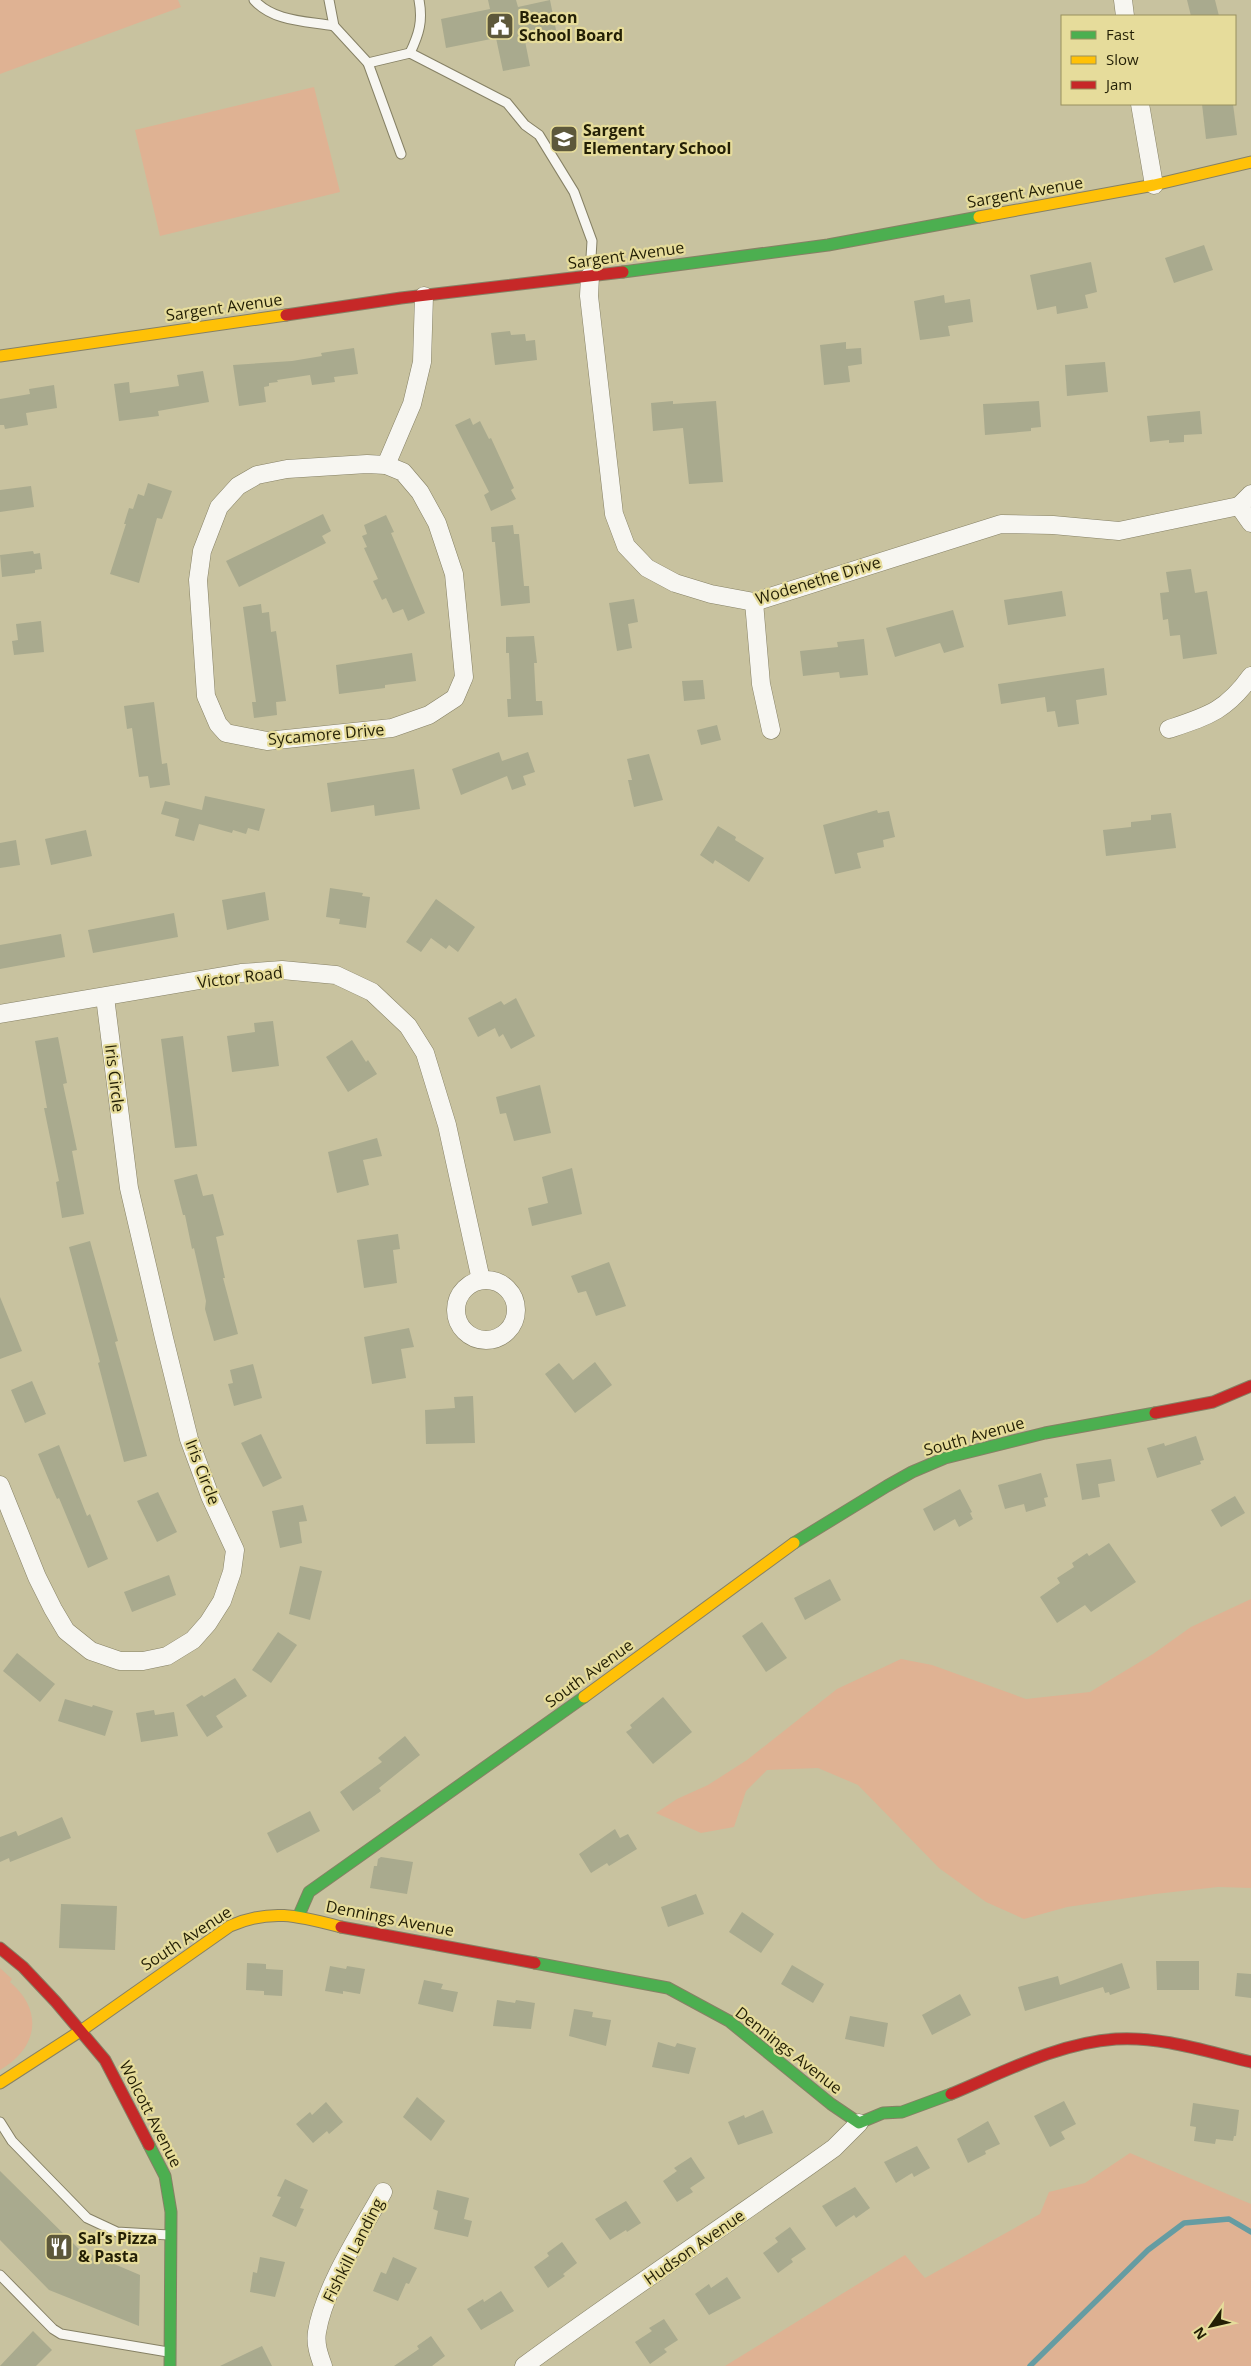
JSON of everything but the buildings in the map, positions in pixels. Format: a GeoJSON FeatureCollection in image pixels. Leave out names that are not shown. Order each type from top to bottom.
{"type":"FeatureCollection","features":[{"type":"Feature","properties":{"kind":"street"},"geometry":{"type":"LineString","coordinates":[[1122,0],[1125,15]]}},
{"type":"Feature","properties":{"kind":"street"},"geometry":{"type":"LineString","coordinates":[[1140,105],[1154,185]]}},
{"type":"Feature","properties":{"kind":"street","name":"Sargent Avenue"},"geometry":{"type":"LineString","coordinates":[[0,356],[424,296],[828,245],[1154,185],[1251,162]]}},
{"type":"Feature","properties":{"kind":"street","name":"Wodenethe Drive"},"geometry":{"type":"LineString","coordinates":[[590,276],[589,296],[614,514],[626,546],[647,568],[675,583],[711,594],[754,602],[1001,524],[1053,524],[1119,531],[1245,500],[1251,523]]}},
{"type":"Feature","properties":{"kind":"street"},"geometry":{"type":"LineString","coordinates":[[386,464],[412,404],[422,362],[424,296]]}},
{"type":"Feature","properties":{"kind":"street","name":"Sycamore Drive"},"geometry":{"type":"LineString","coordinates":[[386,464],[403,472],[420,492],[437,523],[454,574],[464,677],[455,698],[429,715],[392,728],[268,741],[226,733],[218,724],[206,696],[198,580],[202,551],[219,507],[238,486],[257,475],[287,469],[386,464]]}},
{"type":"Feature","properties":{"kind":"street"},"geometry":{"type":"LineString","coordinates":[[754,602],[761,684],[771,730]]}},
{"type":"Feature","properties":{"kind":"street"},"geometry":{"type":"LineString","coordinates":[[1169,729],[1213,714],[1238,694],[1251,676]]}},
{"type":"Feature","properties":{"kind":"street","name":"Victor Road"},"geometry":{"type":"LineString","coordinates":[[0,1014],[241,973],[282,970],[336,975],[372,992],[408,1026],[425,1053],[448,1125],[481,1280]]}},
{"type":"Feature","properties":{"kind":"street","name":"Iris Circle"},"geometry":{"type":"LineString","coordinates":[[0,1485],[37,1576],[53,1609],[66,1631],[91,1651],[120,1660],[143,1661],[167,1656],[193,1640],[208,1623],[222,1600],[232,1572],[234,1550],[210,1496],[189,1439],[129,1188],[105,997]]}},
{"type":"Feature","properties":{"kind":"street","name":"South Avenue"},"geometry":{"type":"LineString","coordinates":[[0,2083],[82,2030],[230,1926],[248,1917],[300,1915],[309,1892],[372,1845],[522,1741],[759,1567],[817,1527],[887,1486],[945,1458],[1045,1434],[1213,1402],[1251,1386]]}},
{"type":"Feature","properties":{"kind":"street","name":"Dennings Avenue"},"geometry":{"type":"LineString","coordinates":[[300,1915],[340,1927],[668,1988],[729,2021],[791,2070],[830,2104],[849,2118],[860,2123]]}},
{"type":"Feature","properties":{"kind":"street","name":"Wolcott Avenue"},"geometry":{"type":"LineString","coordinates":[[0,1948],[23,1967],[82,2030],[106,2060],[165,2176],[171,2212],[172,2235],[170,2366]]}},
{"type":"Feature","properties":{"kind":"street"},"geometry":{"type":"LineString","coordinates":[[860,2123],[883,2113],[902,2112],[927,2104],[1040,2057],[1083,2044],[1117,2040],[1158,2041],[1251,2062]]}},
{"type":"Feature","properties":{"kind":"street","name":"Hudson Avenue"},"geometry":{"type":"LineString","coordinates":[[524,2366],[589,2318],[658,2272],[834,2148],[860,2123]]}},
{"type":"Feature","properties":{"kind":"street","name":"Fishkill Landing"},"geometry":{"type":"LineString","coordinates":[[323,2366],[317,2350],[316,2334],[321,2315],[339,2272],[383,2192]]}},
{"type":"Feature","properties":{"kind":"lane"},"geometry":{"type":"LineString","coordinates":[[254,0],[263,10],[282,17],[334,26]]}},
{"type":"Feature","properties":{"kind":"lane"},"geometry":{"type":"LineString","coordinates":[[329,0],[334,26],[368,63],[401,154]]}},
{"type":"Feature","properties":{"kind":"lane"},"geometry":{"type":"LineString","coordinates":[[410,53],[419,33],[422,19],[418,0]]}},
{"type":"Feature","properties":{"kind":"lane"},"geometry":{"type":"LineString","coordinates":[[368,63],[410,53],[507,103],[525,125],[539,135],[574,192],[592,241],[590,276]]}},
{"type":"Feature","properties":{"kind":"lane"},"geometry":{"type":"LineString","coordinates":[[0,2122],[12,2141],[87,2218],[117,2232],[172,2235]]}},
{"type":"Feature","properties":{"kind":"lane"},"geometry":{"type":"LineString","coordinates":[[0,2275],[52,2328],[62,2334],[170,2352]]}},
{"type":"Feature","properties":{"kind":"shaded area"},"geometry":{"type":"Polygon","coordinates":[[[0,0],[178,0],[181,7],[0,74],[0,0]]]}},
{"type":"Feature","properties":{"kind":"shaded area"},"geometry":{"type":"Polygon","coordinates":[[[314,87],[340,192],[160,236],[135,130],[314,87]]]}},
{"type":"Feature","properties":{"kind":"shaded area"},"geometry":{"type":"Polygon","coordinates":[[[1251,1599],[1251,1888],[1218,1887],[1155,1894],[1067,1907],[1024,1919],[986,1902],[939,1868],[858,1785],[818,1768],[767,1770],[746,1791],[734,1827],[701,1833],[656,1813],[677,1799],[708,1785],[747,1760],[837,1689],[901,1659],[932,1665],[1026,1699],[1090,1692],[1153,1654],[1191,1627],[1251,1599]]]}},
{"type":"Feature","properties":{"kind":"shaded area"},"geometry":{"type":"Polygon","coordinates":[[[0,1968],[12,1979],[10,1982],[21,1993],[28,2005],[32,2017],[32,2029],[29,2040],[22,2051],[13,2061],[0,2070],[0,1968]]]}},
{"type":"Feature","properties":{"kind":"shaded area"},"geometry":{"type":"Polygon","coordinates":[[[1130,2153],[1251,2204],[1251,2366],[725,2366],[905,2255],[925,2278],[1040,2214],[1049,2192],[1085,2183],[1130,2153]]]}},
{"type":"Feature","properties":{"kind":"waterway"},"geometry":{"type":"LineString","coordinates":[[1030,2366],[1148,2250],[1184,2223],[1229,2219],[1251,2232]]}},
{"type":"Feature","properties":{"kind":"traffic: fast"},"geometry":{"type":"LineString","coordinates":[[623,272],[828,245],[979,217]]}},
{"type":"Feature","properties":{"kind":"traffic: fast"},"geometry":{"type":"LineString","coordinates":[[794,1543],[887,1486],[912,1472],[945,1458],[1045,1433],[1155,1413]]}},
{"type":"Feature","properties":{"kind":"traffic: fast"},"geometry":{"type":"LineString","coordinates":[[299,1915],[309,1892],[584,1697]]}},
{"type":"Feature","properties":{"kind":"traffic: fast"},"geometry":{"type":"LineString","coordinates":[[535,1963],[668,1988],[729,2021],[831,2104],[859,2123],[883,2113],[902,2112],[951,2094]]}},
{"type":"Feature","properties":{"kind":"traffic: fast"},"geometry":{"type":"LineString","coordinates":[[149,2145],[165,2176],[171,2212],[170,2366]]}},
{"type":"Feature","properties":{"kind":"traffic: slow"},"geometry":{"type":"LineString","coordinates":[[979,217],[1154,185],[1251,162]]}},
{"type":"Feature","properties":{"kind":"traffic: slow"},"geometry":{"type":"LineString","coordinates":[[0,356],[286,315]]}},
{"type":"Feature","properties":{"kind":"traffic: slow"},"geometry":{"type":"LineString","coordinates":[[584,1697],[794,1543]]}},
{"type":"Feature","properties":{"kind":"traffic: slow"},"geometry":{"type":"LineString","coordinates":[[0,2083],[82,2030],[230,1926],[259,1917],[285,1916],[298,1917],[341,1927]]}},
{"type":"Feature","properties":{"kind":"traffic: jam"},"geometry":{"type":"LineString","coordinates":[[286,315],[401,298],[623,272]]}},
{"type":"Feature","properties":{"kind":"traffic: jam"},"geometry":{"type":"LineString","coordinates":[[1155,1413],[1213,1402],[1251,1386]]}},
{"type":"Feature","properties":{"kind":"traffic: jam"},"geometry":{"type":"LineString","coordinates":[[341,1927],[535,1963]]}},
{"type":"Feature","properties":{"kind":"traffic: jam"},"geometry":{"type":"LineString","coordinates":[[0,1948],[23,1967],[56,2002],[105,2060],[149,2145]]}},
{"type":"Feature","properties":{"kind":"traffic: jam"},"geometry":{"type":"LineString","coordinates":[[951,2094],[1052,2052],[1073,2046],[1116,2039],[1167,2042],[1251,2062]]}},
{"type":"Feature","properties":{"kind":"place","name":"Beacon School Board"},"geometry":{"type":"Point","coordinates":[500,26]}},
{"type":"Feature","properties":{"kind":"place","name":"Sargent Elementary School"},"geometry":{"type":"Point","coordinates":[564,139]}},
{"type":"Feature","properties":{"kind":"place","name":"Sal’s Pizza & Pasta"},"geometry":{"type":"Point","coordinates":[59,2247]}}]}
